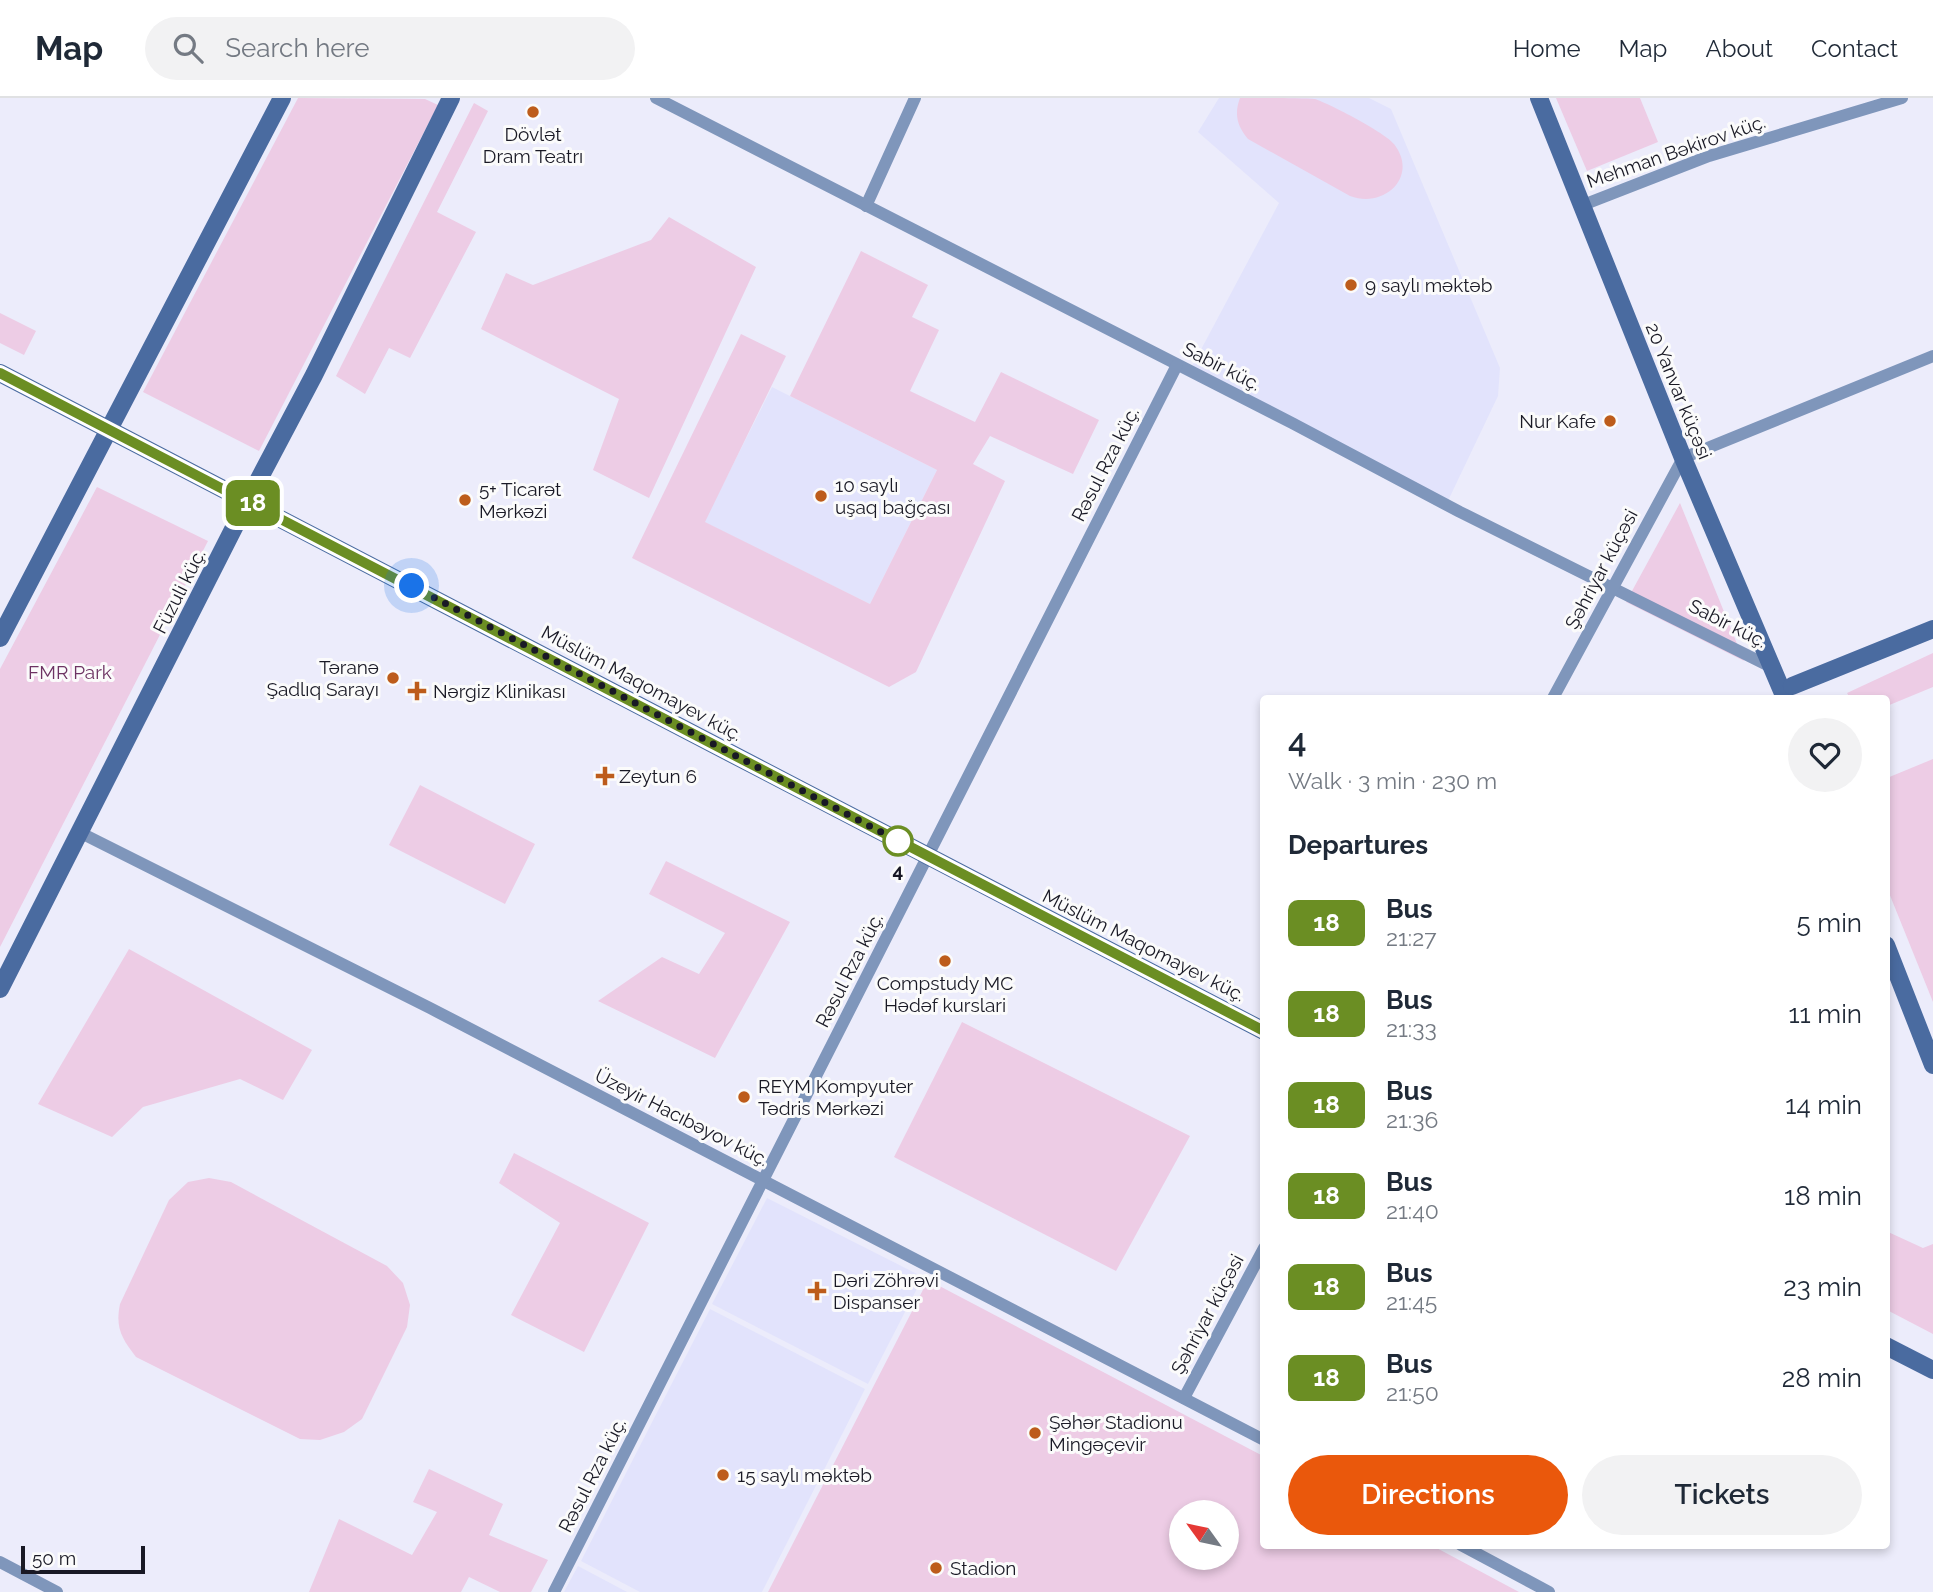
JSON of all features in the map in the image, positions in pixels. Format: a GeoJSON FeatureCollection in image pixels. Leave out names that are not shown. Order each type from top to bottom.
{"type":"FeatureCollection","features":[{"type":"Feature","properties":{"kind":"main road"},"geometry":{"type":"LineString","coordinates":[[0,638],[282,98]]}},
{"type":"Feature","properties":{"kind":"main road","name":"Füzuli küç."},"geometry":{"type":"LineString","coordinates":[[0,989],[314,375],[451,98]]}},
{"type":"Feature","properties":{"kind":"main road","name":"20 Yanvar küçəsi"},"geometry":{"type":"LineString","coordinates":[[1539,98],[1683,458],[1772,667],[1789,692]]}},
{"type":"Feature","properties":{"kind":"main road","name":"Müslüm Maqomayev küç."},"geometry":{"type":"LineString","coordinates":[[0,373],[1260,1029]]}},
{"type":"Feature","properties":{"kind":"main road"},"geometry":{"type":"LineString","coordinates":[[1789,692],[1933,629]]}},
{"type":"Feature","properties":{"kind":"main road"},"geometry":{"type":"LineString","coordinates":[[1890,955],[1933,1065]]}},
{"type":"Feature","properties":{"kind":"main road"},"geometry":{"type":"LineString","coordinates":[[1890,1348],[1933,1370]]}},
{"type":"Feature","properties":{"kind":"street","name":"Sabir küç."},"geometry":{"type":"LineString","coordinates":[[656,98],[1460,512],[1772,667]]}},
{"type":"Feature","properties":{"kind":"street"},"geometry":{"type":"LineString","coordinates":[[866,206],[915,98]]}},
{"type":"Feature","properties":{"kind":"street","name":"Mehman Bəkirov küç."},"geometry":{"type":"LineString","coordinates":[[1583,205],[1709,156],[1902,98]]}},
{"type":"Feature","properties":{"kind":"street"},"geometry":{"type":"LineString","coordinates":[[1683,458],[1933,356]]}},
{"type":"Feature","properties":{"kind":"street","name":"Rəsul Rza küç."},"geometry":{"type":"LineString","coordinates":[[554,1592],[1177,365]]}},
{"type":"Feature","properties":{"kind":"street","name":"Şəhriyar küçəsi"},"geometry":{"type":"LineString","coordinates":[[1555,695],[1683,458]]}},
{"type":"Feature","properties":{"kind":"street","name":"Üzeyir Hacıbəyov küç."},"geometry":{"type":"LineString","coordinates":[[81,833],[430,1008],[1260,1438]]}},
{"type":"Feature","properties":{"kind":"street","name":"Şəhriyar küçəsi"},"geometry":{"type":"LineString","coordinates":[[1184,1398],[1260,1256]]}},
{"type":"Feature","properties":{"kind":"street"},"geometry":{"type":"LineString","coordinates":[[1468,1549],[1549,1592]]}},
{"type":"Feature","properties":{"kind":"street"},"geometry":{"type":"LineString","coordinates":[[0,1562],[57,1592]]}},
{"type":"Feature","properties":{"kind":"shaded area","name":"9 saylı məktəb"},"geometry":{"type":"Polygon","coordinates":[[[1219,98],[1369,98],[1391,109],[1500,368],[1498,396],[1445,507],[1188,374],[1279,203],[1198,132],[1219,98]]]}},
{"type":"Feature","properties":{"kind":"shaded area","name":"10 saylı uşaq bağçası"},"geometry":{"type":"Polygon","coordinates":[[[772,387],[937,470],[870,604],[704,522],[772,387]]]}},
{"type":"Feature","properties":{"kind":"shaded area","name":"Dəri Zöhrəvi Dispanser"},"geometry":{"type":"Polygon","coordinates":[[[767,1198],[923,1277],[868,1384],[712,1304],[767,1198]]]}},
{"type":"Feature","properties":{"kind":"shaded area","name":"15 saylı məktəb"},"geometry":{"type":"Polygon","coordinates":[[[710,1309],[865,1389],[762,1592],[640,1592],[581,1561],[710,1309]]]}},
{"type":"Feature","properties":{"kind":"shaded area"},"geometry":{"type":"Polygon","coordinates":[[[578,1566],[627,1592],[564,1592],[578,1566]]]}},
{"type":"Feature","properties":{"kind":"green space"},"geometry":{"type":"Polygon","coordinates":[[[298,98],[425,99],[438,105],[259,451],[143,392],[298,98]]]}},
{"type":"Feature","properties":{"kind":"green space"},"geometry":{"type":"Polygon","coordinates":[[[1240,98],[1315,99],[1344,113],[1394,144],[1401,156],[1403,167],[1400,178],[1386,194],[1375,198],[1350,196],[1248,139],[1238,120],[1240,98]]]}},
{"type":"Feature","properties":{"kind":"green space"},"geometry":{"type":"Polygon","coordinates":[[[1556,98],[1640,98],[1658,142],[1587,171],[1556,98]]]}},
{"type":"Feature","properties":{"kind":"green space"},"geometry":{"type":"Polygon","coordinates":[[[474,103],[488,111],[437,212],[476,232],[410,358],[389,348],[365,394],[336,376],[474,103]]]}},
{"type":"Feature","properties":{"kind":"green space"},"geometry":{"type":"Polygon","coordinates":[[[669,217],[756,267],[649,498],[593,470],[619,399],[481,329],[506,273],[533,285],[651,240],[669,217]]]}},
{"type":"Feature","properties":{"kind":"green space"},"geometry":{"type":"Polygon","coordinates":[[[861,251],[928,285],[912,317],[939,330],[910,391],[975,422],[1001,372],[1099,420],[1073,474],[990,436],[973,464],[1005,481],[916,672],[889,687],[632,558],[741,334],[786,356],[705,522],[870,604],[937,470],[790,396],[861,251]]]}},
{"type":"Feature","properties":{"kind":"green space"},"geometry":{"type":"Polygon","coordinates":[[[0,313],[36,331],[24,355],[0,343],[0,313]]]}},
{"type":"Feature","properties":{"kind":"green space","name":"FMR Park"},"geometry":{"type":"Polygon","coordinates":[[[97,487],[208,541],[0,947],[0,669],[97,487]]]}},
{"type":"Feature","properties":{"kind":"green space"},"geometry":{"type":"Polygon","coordinates":[[[1680,503],[1744,661],[1626,602],[1680,503]]]}},
{"type":"Feature","properties":{"kind":"green space"},"geometry":{"type":"Polygon","coordinates":[[[1933,653],[1933,687],[1890,705],[1890,695],[1847,693],[1933,653]]]}},
{"type":"Feature","properties":{"kind":"green space"},"geometry":{"type":"Polygon","coordinates":[[[1933,759],[1933,1002],[1890,895],[1890,777],[1933,759]]]}},
{"type":"Feature","properties":{"kind":"green space"},"geometry":{"type":"Polygon","coordinates":[[[420,785],[535,844],[505,904],[389,845],[420,785]]]}},
{"type":"Feature","properties":{"kind":"green space"},"geometry":{"type":"Polygon","coordinates":[[[666,861],[790,922],[715,1058],[598,1001],[662,957],[699,974],[725,933],[649,894],[666,861]]]}},
{"type":"Feature","properties":{"kind":"green space"},"geometry":{"type":"Polygon","coordinates":[[[129,949],[312,1050],[283,1100],[240,1079],[143,1107],[112,1137],[38,1104],[129,949]]]}},
{"type":"Feature","properties":{"kind":"green space"},"geometry":{"type":"Polygon","coordinates":[[[962,1022],[1190,1136],[1116,1271],[894,1157],[962,1022]]]}},
{"type":"Feature","properties":{"kind":"green space"},"geometry":{"type":"Polygon","coordinates":[[[514,1153],[649,1223],[584,1352],[511,1315],[560,1223],[499,1183],[514,1153]]]}},
{"type":"Feature","properties":{"kind":"green space"},"geometry":{"type":"Polygon","coordinates":[[[209,1178],[231,1182],[387,1266],[403,1283],[410,1305],[407,1327],[362,1419],[344,1432],[320,1440],[300,1439],[136,1357],[123,1339],[118,1320],[120,1304],[169,1200],[188,1182],[209,1178]]]}},
{"type":"Feature","properties":{"kind":"green space"},"geometry":{"type":"Polygon","coordinates":[[[1890,1233],[1923,1248],[1933,1244],[1933,1334],[1890,1312],[1890,1233]]]}},
{"type":"Feature","properties":{"kind":"green space","name":"Şəhər Stadionu Mingəçevir"},"geometry":{"type":"Polygon","coordinates":[[[928,1280],[1260,1454],[1260,1549],[1438,1549],[1519,1592],[768,1592],[928,1280]]]}},
{"type":"Feature","properties":{"kind":"green space"},"geometry":{"type":"Polygon","coordinates":[[[429,1469],[503,1504],[489,1535],[548,1560],[531,1592],[500,1592],[469,1577],[461,1592],[309,1592],[339,1519],[412,1555],[437,1512],[413,1502],[429,1469]]]}},
{"type":"Feature","properties":{"kind":"bus line","name":"18"},"geometry":{"type":"LineString","coordinates":[[0,373],[295,524],[1260,1029]]}},
{"type":"Feature","properties":{"kind":"place","name":"Dövlət Dram Teatrı"},"geometry":{"type":"Point","coordinates":[533,112]}},
{"type":"Feature","properties":{"kind":"place","name":"9 saylı məktəb"},"geometry":{"type":"Point","coordinates":[1351,285]}},
{"type":"Feature","properties":{"kind":"place","name":"Nur Kafe"},"geometry":{"type":"Point","coordinates":[1610,421]}},
{"type":"Feature","properties":{"kind":"place","name":"10 saylı uşaq bağçası"},"geometry":{"type":"Point","coordinates":[821,496]}},
{"type":"Feature","properties":{"kind":"place","name":"5+ Ticarət Mərkəzi"},"geometry":{"type":"Point","coordinates":[465,500]}},
{"type":"Feature","properties":{"kind":"place","name":"Təranə Şadlıq Sarayı"},"geometry":{"type":"Point","coordinates":[393,678]}},
{"type":"Feature","properties":{"kind":"place","name":"Nərgiz Klinikası"},"geometry":{"type":"Point","coordinates":[417,691]}},
{"type":"Feature","properties":{"kind":"place","name":"Zeytun 6"},"geometry":{"type":"Point","coordinates":[605,776]}},
{"type":"Feature","properties":{"kind":"place","name":"4"},"geometry":{"type":"Point","coordinates":[898,841]}},
{"type":"Feature","properties":{"kind":"place","name":"Compstudy MC Hədəf kurslari"},"geometry":{"type":"Point","coordinates":[945,961]}},
{"type":"Feature","properties":{"kind":"place","name":"REYM Kompyuter Tədris Mərkəzi"},"geometry":{"type":"Point","coordinates":[744,1097]}},
{"type":"Feature","properties":{"kind":"place","name":"Dəri Zöhrəvi Dispanser"},"geometry":{"type":"Point","coordinates":[817,1291]}},
{"type":"Feature","properties":{"kind":"place","name":"Şəhər Stadionu Mingəçevir"},"geometry":{"type":"Point","coordinates":[1035,1433]}},
{"type":"Feature","properties":{"kind":"place","name":"15 saylı məktəb"},"geometry":{"type":"Point","coordinates":[723,1475]}},
{"type":"Feature","properties":{"kind":"place","name":"Stadion"},"geometry":{"type":"Point","coordinates":[936,1568]}},
{"type":"Feature","properties":{"kind":"route"},"geometry":{"type":"LineString","coordinates":[[412,586],[904,844],[898,841]]}}]}
